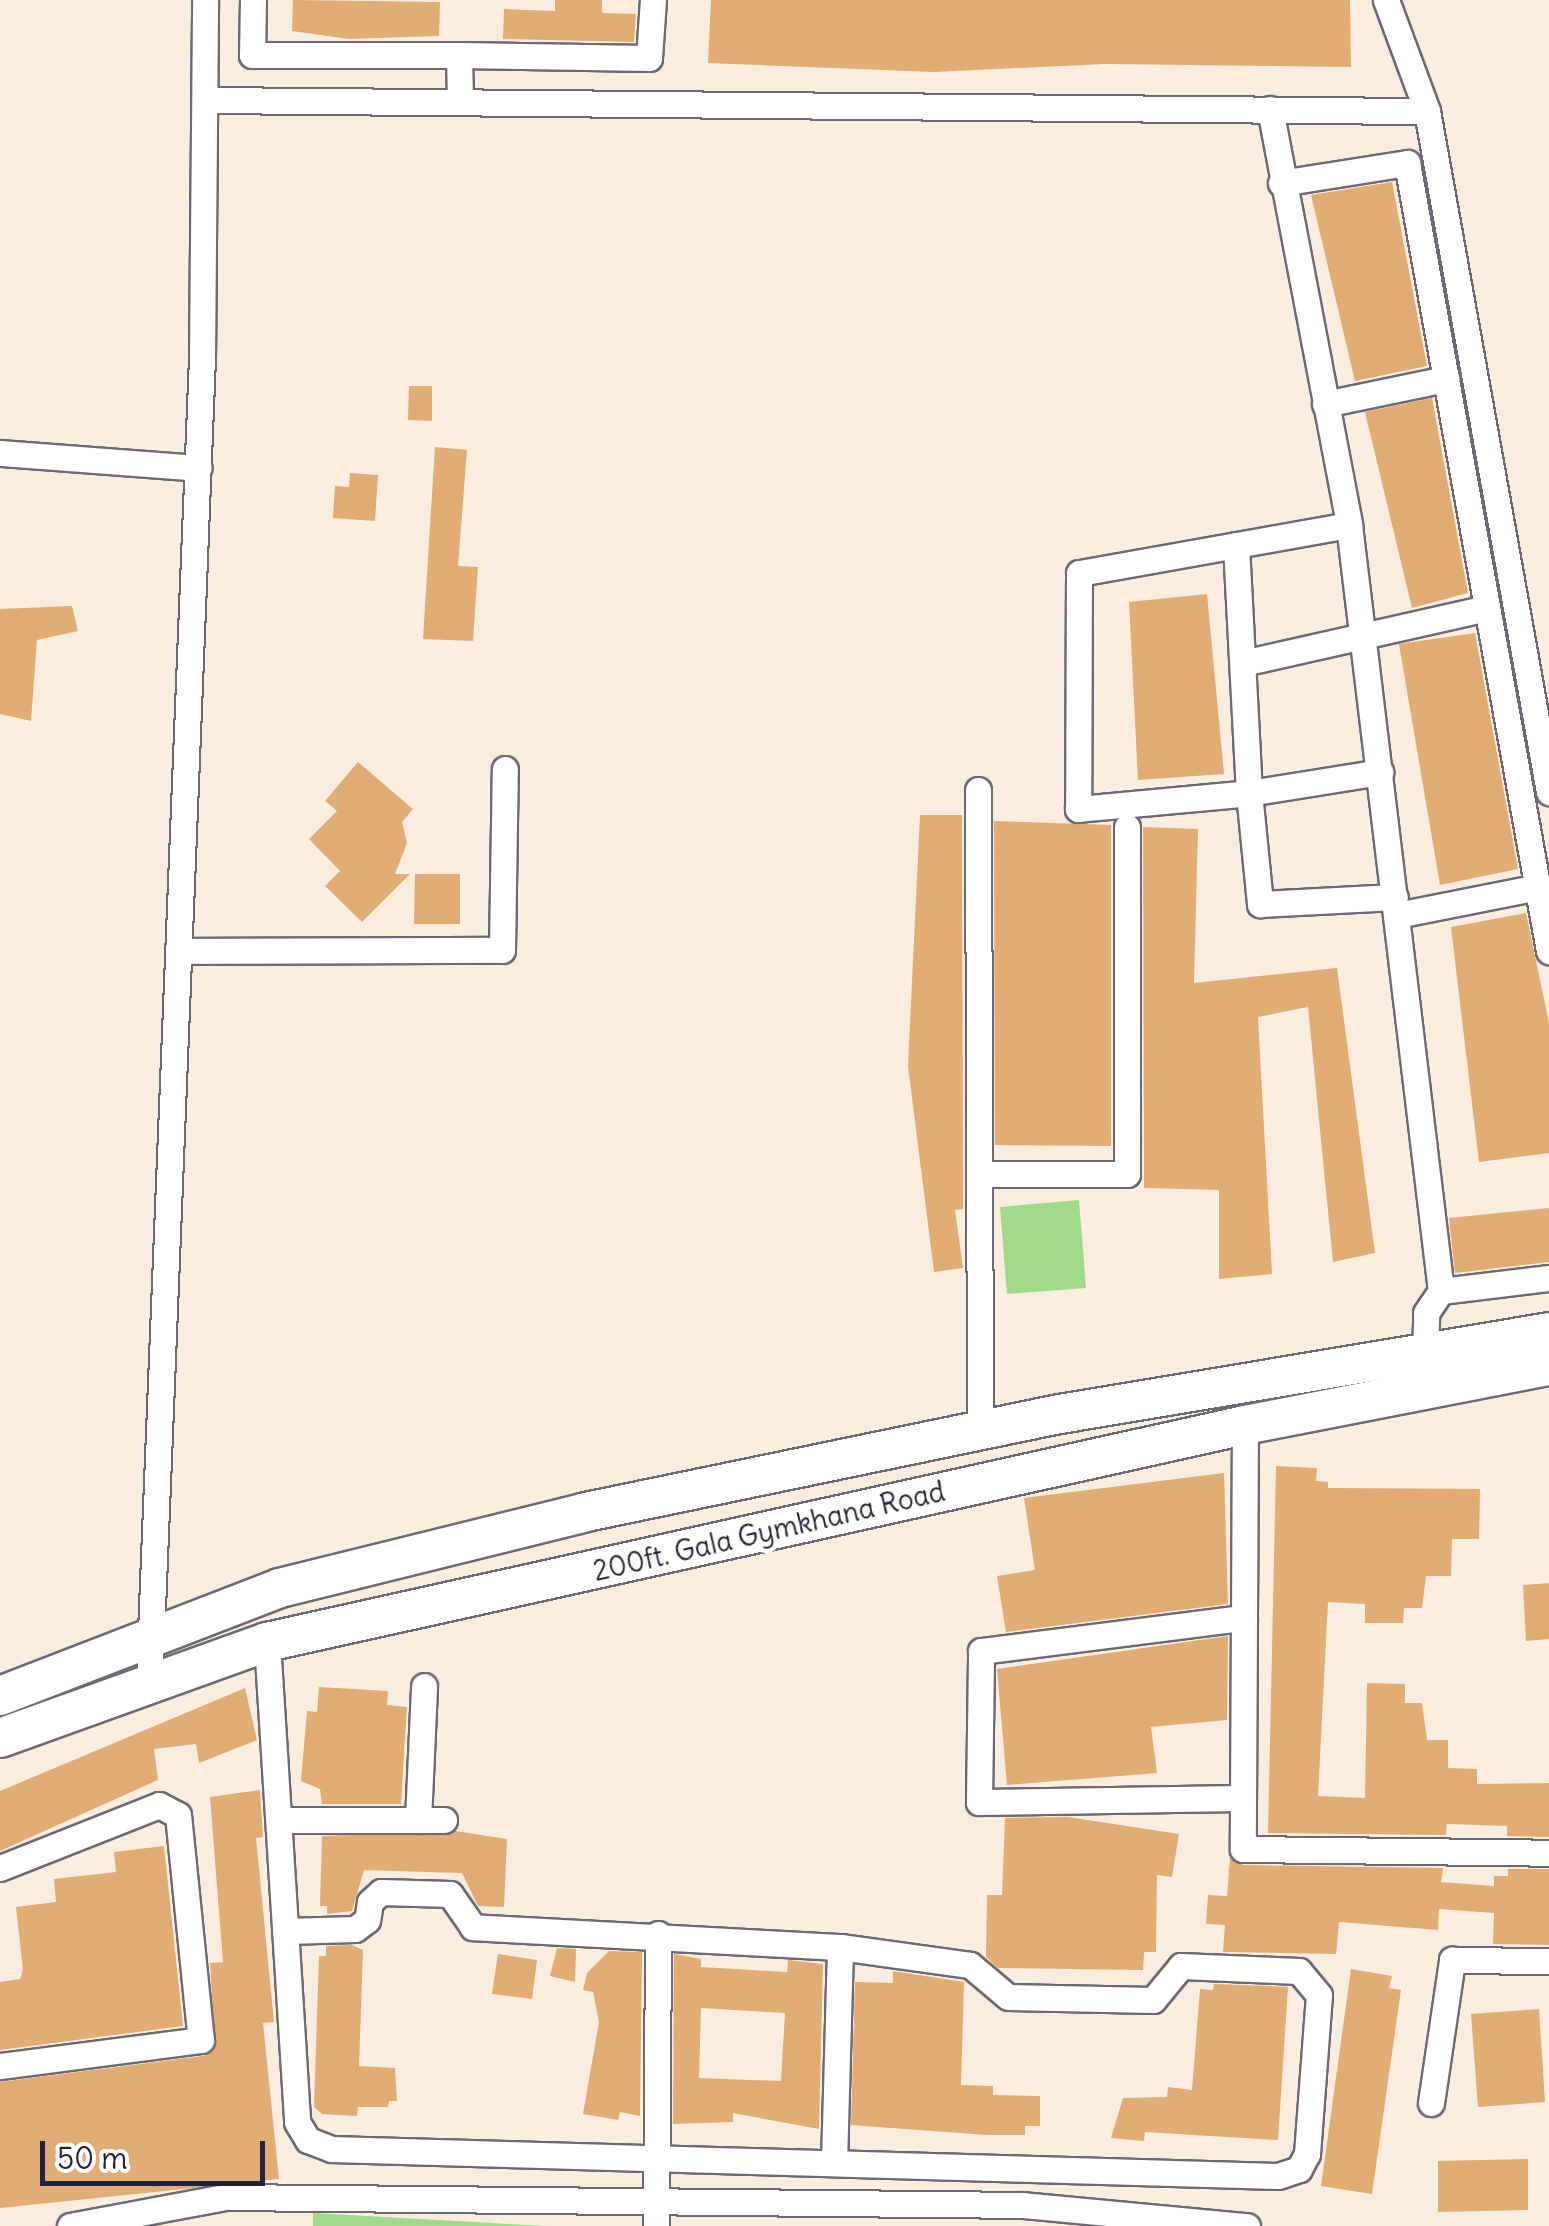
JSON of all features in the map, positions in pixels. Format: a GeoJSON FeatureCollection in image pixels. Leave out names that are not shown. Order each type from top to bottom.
{"type":"FeatureCollection","features":[{"type":"Feature","properties":{"kind":"street"},"geometry":{"type":"LineString","coordinates":[[149,1683],[198,468],[205,0]]}},
{"type":"Feature","properties":{"kind":"street"},"geometry":{"type":"LineString","coordinates":[[253,0],[252,55],[649,58],[654,0]]}},
{"type":"Feature","properties":{"kind":"street"},"geometry":{"type":"LineString","coordinates":[[1386,0],[1426,111],[1549,792]]}},
{"type":"Feature","properties":{"kind":"street"},"geometry":{"type":"LineString","coordinates":[[459,56],[460,102]]}},
{"type":"Feature","properties":{"kind":"street"},"geometry":{"type":"LineString","coordinates":[[205,100],[1426,111]]}},
{"type":"Feature","properties":{"kind":"street"},"geometry":{"type":"LineString","coordinates":[[1270,110],[1349,526],[1364,634],[1440,1291],[1426,1314],[1425,1352]]}},
{"type":"Feature","properties":{"kind":"street"},"geometry":{"type":"LineString","coordinates":[[1281,183],[1407,162],[1549,951]]}},
{"type":"Feature","properties":{"kind":"street"},"geometry":{"type":"LineString","coordinates":[[1324,404],[1446,379]]}},
{"type":"Feature","properties":{"kind":"street"},"geometry":{"type":"LineString","coordinates":[[0,453],[198,468]]}},
{"type":"Feature","properties":{"kind":"street"},"geometry":{"type":"LineString","coordinates":[[1349,526],[1080,573],[1078,809],[1248,793],[1380,772]]}},
{"type":"Feature","properties":{"kind":"street"},"geometry":{"type":"LineString","coordinates":[[1236,545],[1248,793],[1260,904],[1396,906],[1538,887]]}},
{"type":"Feature","properties":{"kind":"street"},"geometry":{"type":"LineString","coordinates":[[1244,664],[1488,608]]}},
{"type":"Feature","properties":{"kind":"street"},"geometry":{"type":"LineString","coordinates":[[180,951],[502,950],[506,769]]}},
{"type":"Feature","properties":{"kind":"street"},"geometry":{"type":"LineString","coordinates":[[978,790],[980,1431]]}},
{"type":"Feature","properties":{"kind":"street"},"geometry":{"type":"LineString","coordinates":[[979,1174],[1127,1174],[1127,828]]}},
{"type":"Feature","properties":{"kind":"street"},"geometry":{"type":"LineString","coordinates":[[1440,1291],[1549,1278]]}},
{"type":"Feature","properties":{"kind":"street"},"geometry":{"type":"LineString","coordinates":[[0,1696],[299,1584],[586,1512],[980,1431],[1549,1332]]}},
{"type":"Feature","properties":{"kind":"street","name":"200ft. Gala Gymkhana Road"},"geometry":{"type":"LineString","coordinates":[[0,1738],[267,1642],[1245,1425],[1549,1366]]}},
{"type":"Feature","properties":{"kind":"street"},"geometry":{"type":"LineString","coordinates":[[1245,1425],[1243,1849],[1549,1853]]}},
{"type":"Feature","properties":{"kind":"street"},"geometry":{"type":"LineString","coordinates":[[1243,1798],[979,1802],[981,1651],[1244,1618]]}},
{"type":"Feature","properties":{"kind":"street"},"geometry":{"type":"LineString","coordinates":[[267,1642],[279,1820],[285,1931],[297,2122],[308,2140],[331,2149],[1278,2176],[1299,2169],[1307,2154],[1319,1996],[1299,1972],[1181,1966],[1153,2000],[1008,1997],[970,1965],[840,1947],[658,1934],[473,1927],[450,1894],[380,1892],[370,1902],[368,1920],[354,1929],[285,1931]]}},
{"type":"Feature","properties":{"kind":"street"},"geometry":{"type":"LineString","coordinates":[[279,1820],[431,1820],[424,1686]]}},
{"type":"Feature","properties":{"kind":"street"},"geometry":{"type":"LineString","coordinates":[[0,1868],[159,1805],[178,1815],[201,2040],[0,2066]]}},
{"type":"Feature","properties":{"kind":"street"},"geometry":{"type":"LineString","coordinates":[[656,2215],[658,1934]]}},
{"type":"Feature","properties":{"kind":"street"},"geometry":{"type":"LineString","coordinates":[[834,2163],[840,1947]]}},
{"type":"Feature","properties":{"kind":"street"},"geometry":{"type":"LineString","coordinates":[[1431,2103],[1452,1960],[1549,1960]]}},
{"type":"Feature","properties":{"kind":"street"},"geometry":{"type":"LineString","coordinates":[[70,2226],[226,2197],[656,2215],[1022,2216],[1247,2226]]}},
{"type":"Feature","properties":{"kind":"green space"},"geometry":{"type":"Polygon","coordinates":[[[1079,1200],[1086,1288],[1007,1294],[1000,1207],[1079,1200]]]}},
{"type":"Feature","properties":{"kind":"green space"},"geometry":{"type":"Polygon","coordinates":[[[313,2213],[546,2226],[313,2226],[313,2213]]]}},
{"type":"Feature","properties":{"kind":"building"},"geometry":{"type":"Polygon","coordinates":[[[293,0],[440,2],[439,36],[349,39],[292,31],[293,0]]]}},
{"type":"Feature","properties":{"kind":"building"},"geometry":{"type":"Polygon","coordinates":[[[555,0],[602,0],[602,13],[636,14],[634,42],[503,39],[504,9],[555,11],[555,0]]]}},
{"type":"Feature","properties":{"kind":"building"},"geometry":{"type":"Polygon","coordinates":[[[711,0],[1350,0],[1351,67],[1105,64],[934,72],[708,63],[711,0]]]}},
{"type":"Feature","properties":{"kind":"building"},"geometry":{"type":"Polygon","coordinates":[[[1392,182],[1427,366],[1355,381],[1311,195],[1392,182]]]}},
{"type":"Feature","properties":{"kind":"building"},"geometry":{"type":"Polygon","coordinates":[[[409,386],[432,386],[432,421],[408,420],[409,386]]]}},
{"type":"Feature","properties":{"kind":"building"},"geometry":{"type":"Polygon","coordinates":[[[1432,398],[1468,593],[1412,608],[1365,412],[1432,398]]]}},
{"type":"Feature","properties":{"kind":"building"},"geometry":{"type":"Polygon","coordinates":[[[435,447],[467,450],[458,566],[478,567],[473,641],[423,639],[435,447]]]}},
{"type":"Feature","properties":{"kind":"building"},"geometry":{"type":"Polygon","coordinates":[[[350,473],[378,475],[375,521],[333,518],[335,486],[349,487],[350,473]]]}},
{"type":"Feature","properties":{"kind":"building"},"geometry":{"type":"Polygon","coordinates":[[[1207,594],[1224,774],[1138,780],[1129,602],[1207,594]]]}},
{"type":"Feature","properties":{"kind":"building"},"geometry":{"type":"Polygon","coordinates":[[[72,606],[78,631],[37,640],[31,721],[0,714],[0,609],[72,606]]]}},
{"type":"Feature","properties":{"kind":"building"},"geometry":{"type":"Polygon","coordinates":[[[1475,633],[1518,869],[1440,885],[1399,644],[1475,633]]]}},
{"type":"Feature","properties":{"kind":"building"},"geometry":{"type":"Polygon","coordinates":[[[358,762],[413,809],[402,822],[407,843],[395,874],[410,874],[362,922],[325,886],[340,871],[309,839],[337,811],[325,801],[358,762]]]}},
{"type":"Feature","properties":{"kind":"building"},"geometry":{"type":"Polygon","coordinates":[[[920,815],[962,815],[963,1209],[955,1210],[963,1268],[934,1272],[908,1066],[920,815]]]}},
{"type":"Feature","properties":{"kind":"building"},"geometry":{"type":"Polygon","coordinates":[[[994,821],[1111,825],[1111,1146],[995,1145],[994,821]]]}},
{"type":"Feature","properties":{"kind":"building"},"geometry":{"type":"Polygon","coordinates":[[[1143,827],[1198,829],[1194,983],[1337,968],[1375,1253],[1333,1262],[1308,1007],[1258,1017],[1272,1274],[1219,1279],[1219,1190],[1144,1188],[1143,827]]]}},
{"type":"Feature","properties":{"kind":"building"},"geometry":{"type":"Polygon","coordinates":[[[415,874],[460,874],[460,924],[414,924],[415,874]]]}},
{"type":"Feature","properties":{"kind":"building"},"geometry":{"type":"Polygon","coordinates":[[[1526,913],[1549,1023],[1549,1153],[1479,1162],[1451,927],[1526,913]]]}},
{"type":"Feature","properties":{"kind":"building"},"geometry":{"type":"Polygon","coordinates":[[[1549,1208],[1549,1262],[1455,1273],[1449,1218],[1549,1208]]]}},
{"type":"Feature","properties":{"kind":"building"},"geometry":{"type":"Polygon","coordinates":[[[1276,1466],[1317,1468],[1316,1481],[1328,1482],[1328,1488],[1480,1489],[1479,1539],[1452,1539],[1451,1576],[1426,1576],[1422,1608],[1404,1608],[1403,1623],[1365,1623],[1365,1604],[1328,1602],[1318,1796],[1365,1798],[1367,1683],[1405,1684],[1405,1703],[1422,1703],[1427,1740],[1448,1740],[1448,1768],[1477,1769],[1477,1784],[1549,1783],[1549,1837],[1507,1836],[1507,1826],[1447,1824],[1446,1835],[1268,1833],[1276,1466]]]}},
{"type":"Feature","properties":{"kind":"building"},"geometry":{"type":"Polygon","coordinates":[[[1224,1473],[1228,1604],[1006,1632],[997,1576],[1035,1570],[1024,1498],[1224,1473]]]}},
{"type":"Feature","properties":{"kind":"building"},"geometry":{"type":"Polygon","coordinates":[[[1549,1583],[1549,1639],[1526,1641],[1523,1585],[1549,1583]]]}},
{"type":"Feature","properties":{"kind":"building"},"geometry":{"type":"Polygon","coordinates":[[[1228,1636],[1227,1720],[1151,1727],[1157,1773],[1007,1785],[997,1669],[1228,1636]]]}},
{"type":"Feature","properties":{"kind":"building"},"geometry":{"type":"Polygon","coordinates":[[[319,1687],[388,1691],[387,1705],[407,1707],[401,1804],[322,1804],[320,1789],[301,1781],[307,1711],[317,1712],[319,1687]]]}},
{"type":"Feature","properties":{"kind":"building"},"geometry":{"type":"Polygon","coordinates":[[[245,1688],[257,1740],[199,1763],[196,1744],[154,1749],[158,1780],[0,1851],[0,1791],[245,1688]]]}},
{"type":"Feature","properties":{"kind":"building"},"geometry":{"type":"Polygon","coordinates":[[[260,1790],[263,1837],[256,1838],[274,2022],[263,2023],[279,2179],[0,2208],[0,2082],[203,2056],[215,2047],[210,1963],[223,1962],[210,1797],[260,1790]]]}},
{"type":"Feature","properties":{"kind":"building"},"geometry":{"type":"Polygon","coordinates":[[[1068,1817],[1179,1834],[1172,1877],[1157,1875],[1156,1952],[1144,1952],[1143,1970],[998,1968],[986,1957],[987,1895],[1002,1895],[1005,1818],[1068,1817]]]}},
{"type":"Feature","properties":{"kind":"building"},"geometry":{"type":"Polygon","coordinates":[[[455,1831],[507,1839],[504,1907],[478,1906],[462,1873],[364,1870],[352,1911],[327,1914],[327,1906],[320,1906],[322,1836],[455,1831]]]}},
{"type":"Feature","properties":{"kind":"building"},"geometry":{"type":"Polygon","coordinates":[[[164,1846],[183,2026],[0,2050],[0,1982],[20,1979],[23,1970],[16,1907],[56,1902],[54,1879],[116,1872],[114,1852],[164,1846]]]}},
{"type":"Feature","properties":{"kind":"building"},"geometry":{"type":"Polygon","coordinates":[[[1230,1858],[1243,1865],[1443,1868],[1441,1882],[1494,1886],[1494,1876],[1508,1876],[1508,1869],[1549,1869],[1549,1945],[1493,1944],[1494,1913],[1439,1909],[1438,1930],[1339,1922],[1336,1954],[1223,1952],[1225,1925],[1206,1924],[1208,1895],[1227,1896],[1230,1858]]]}},
{"type":"Feature","properties":{"kind":"building"},"geometry":{"type":"Polygon","coordinates":[[[352,1945],[363,1950],[359,2066],[395,2068],[397,2101],[389,2101],[388,2107],[358,2107],[357,2116],[322,2114],[314,2107],[319,1956],[326,1956],[326,1946],[352,1945]]]}},
{"type":"Feature","properties":{"kind":"building"},"geometry":{"type":"Polygon","coordinates":[[[557,1948],[576,1949],[575,1982],[550,1976],[557,1948]]]}},
{"type":"Feature","properties":{"kind":"building"},"geometry":{"type":"Polygon","coordinates":[[[609,1951],[642,1952],[640,2116],[620,2112],[618,2120],[583,2114],[599,2022],[593,1992],[583,1990],[587,1973],[609,1951]]]}},
{"type":"Feature","properties":{"kind":"building"},"geometry":{"type":"Polygon","coordinates":[[[498,1954],[537,1960],[532,1999],[492,1994],[498,1954]]]}},
{"type":"Feature","properties":{"kind":"building"},"geometry":{"type":"Polygon","coordinates":[[[674,1954],[701,1959],[701,1967],[787,1972],[788,1960],[823,1964],[819,2129],[733,2113],[733,2122],[673,2124],[674,1954]],[[701,2008],[699,2078],[781,2081],[785,2013],[701,2008]]]}},
{"type":"Feature","properties":{"kind":"building"},"geometry":{"type":"Polygon","coordinates":[[[1351,1969],[1392,1976],[1389,1988],[1401,1990],[1372,2194],[1321,2186],[1351,1969]]]}},
{"type":"Feature","properties":{"kind":"building"},"geometry":{"type":"Polygon","coordinates":[[[893,1971],[964,1982],[961,2085],[993,2086],[993,2095],[1040,2096],[1040,2126],[1025,2126],[1025,2135],[987,2135],[851,2125],[855,1982],[893,1983],[893,1971]]]}},
{"type":"Feature","properties":{"kind":"building"},"geometry":{"type":"Polygon","coordinates":[[[1214,1984],[1288,1987],[1278,2140],[1145,2132],[1144,2141],[1111,2138],[1123,2098],[1167,2097],[1168,2087],[1192,2090],[1200,1989],[1213,1990],[1214,1984]]]}},
{"type":"Feature","properties":{"kind":"building"},"geometry":{"type":"Polygon","coordinates":[[[1539,2009],[1545,2102],[1478,2107],[1471,2014],[1539,2009]]]}},
{"type":"Feature","properties":{"kind":"building"},"geometry":{"type":"Polygon","coordinates":[[[1528,2159],[1528,2210],[1438,2212],[1438,2161],[1528,2159]]]}}]}
